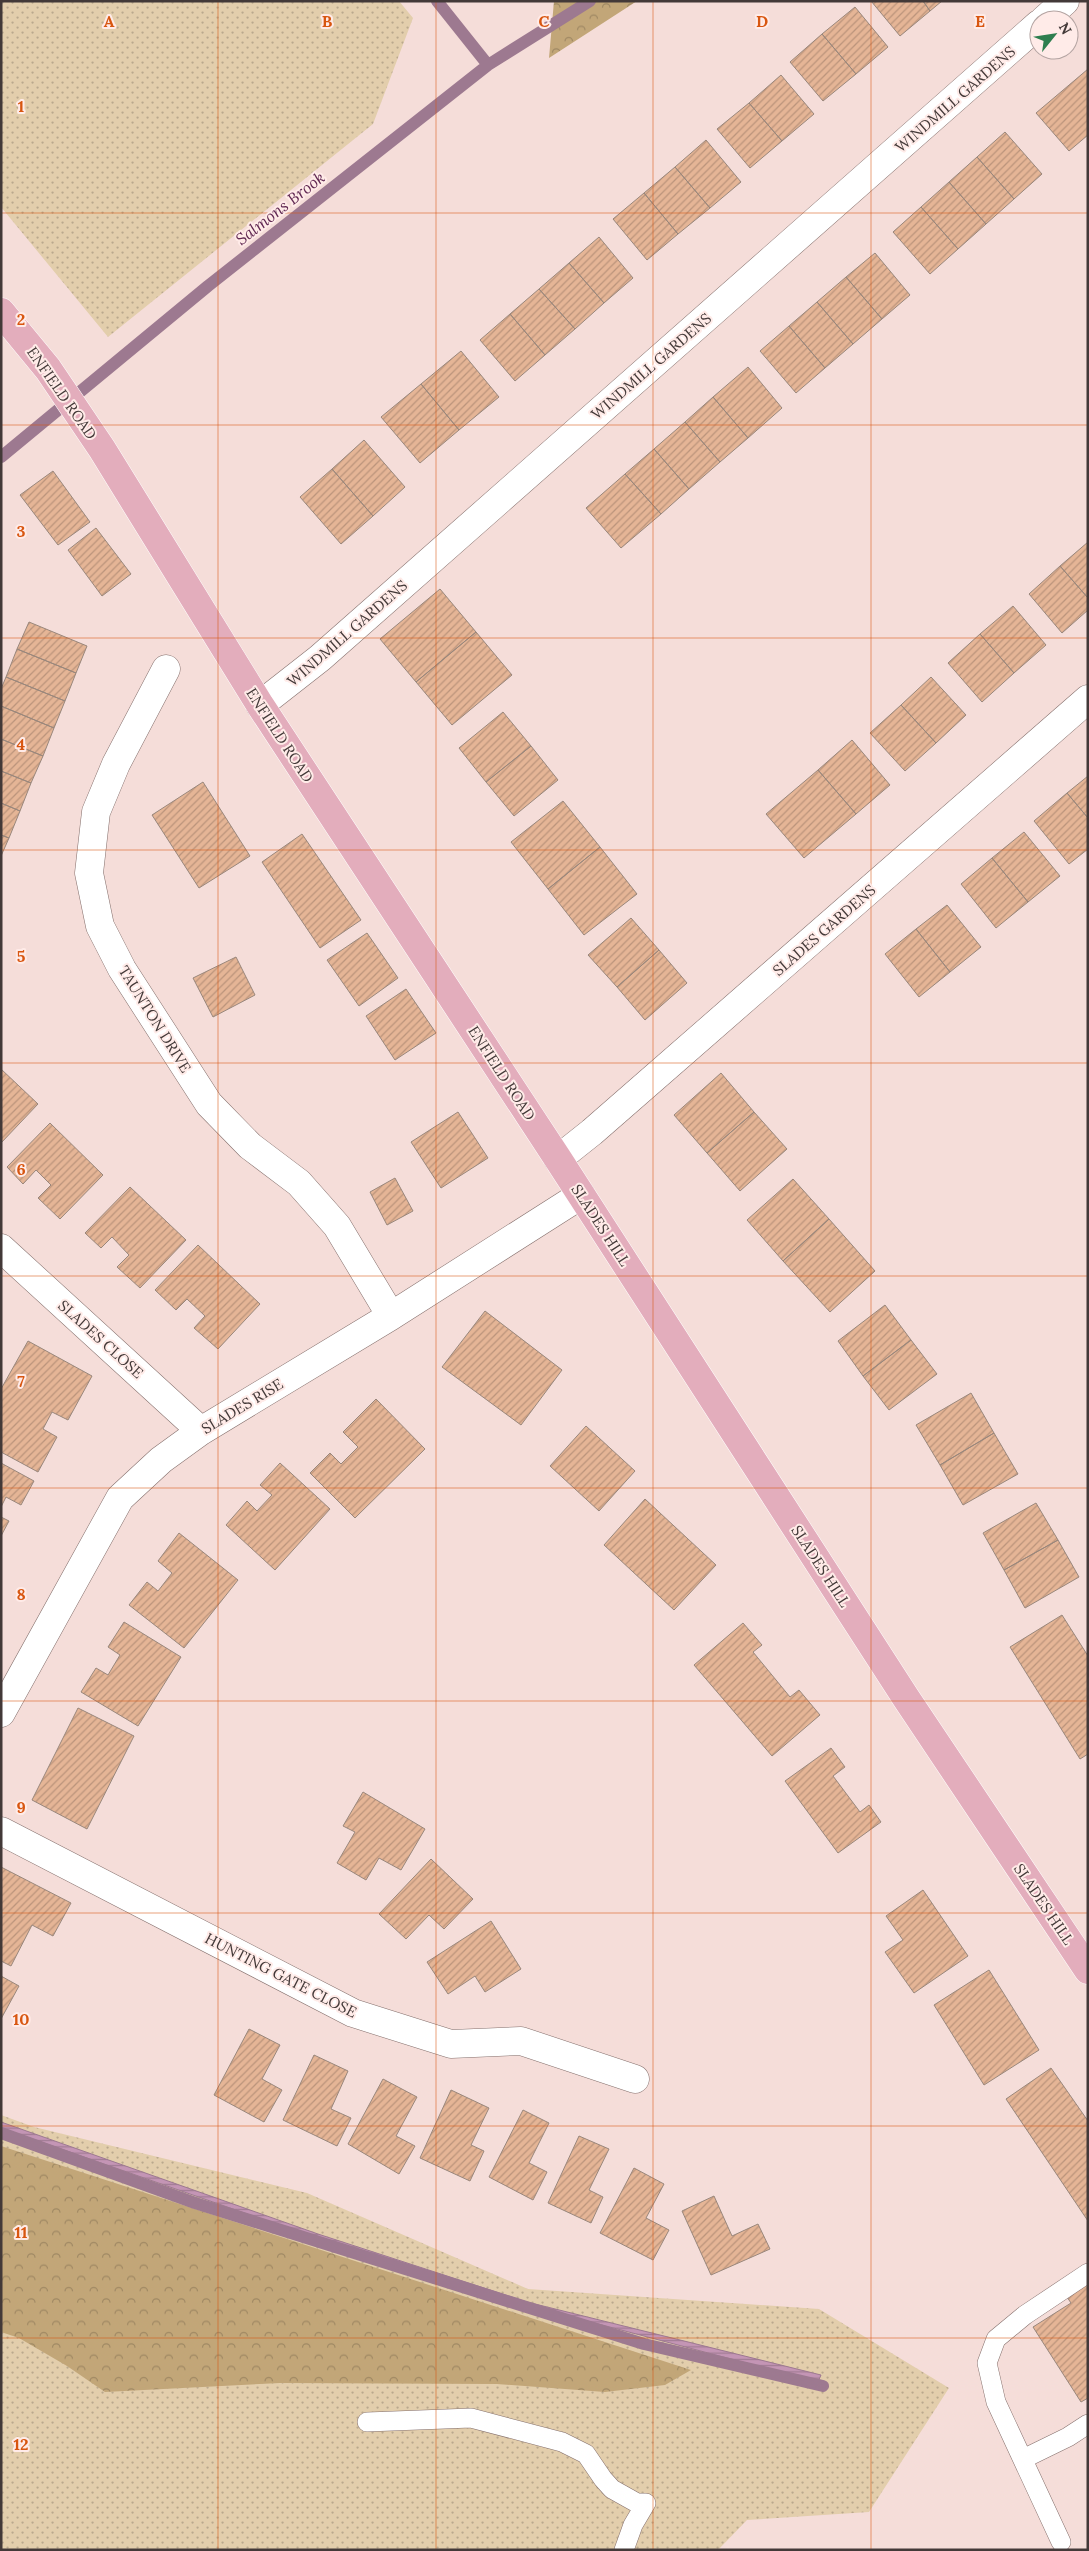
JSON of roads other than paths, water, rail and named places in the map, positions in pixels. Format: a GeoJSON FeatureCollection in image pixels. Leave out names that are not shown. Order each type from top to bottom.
{"type":"FeatureCollection","features":[{"type":"Feature","properties":{"kind":"main road","name":"ENFIELD ROAD"},"geometry":{"type":"LineString","coordinates":[[1,312],[48,369],[102,449],[260,705],[558,1158]]}},
{"type":"Feature","properties":{"kind":"main road","name":"SLADES HILL"},"geometry":{"type":"LineString","coordinates":[[558,1158],[901,1690],[1088,1970]]}},
{"type":"Feature","properties":{"kind":"street"},"geometry":{"type":"LineString","coordinates":[[1055,10],[1065,1]]}},
{"type":"Feature","properties":{"kind":"street","name":"WINDMILL GARDENS"},"geometry":{"type":"LineString","coordinates":[[260,705],[320,658],[1029,33]]}},
{"type":"Feature","properties":{"kind":"street","name":"TAUNTON DRIVE"},"geometry":{"type":"LineString","coordinates":[[166,670],[116,764],[96,812],[89,873],[100,926],[122,969],[208,1104],[250,1146],[300,1183],[337,1226],[391,1316]]}},
{"type":"Feature","properties":{"kind":"street","name":"SLADES GARDENS"},"geometry":{"type":"LineString","coordinates":[[558,1158],[592,1132],[1088,699]]}},
{"type":"Feature","properties":{"kind":"street","name":"SLADES RISE"},"geometry":{"type":"LineString","coordinates":[[1,1713],[120,1498],[160,1460],[201,1431],[391,1316],[581,1195]]}},
{"type":"Feature","properties":{"kind":"street","name":"SLADES CLOSE"},"geometry":{"type":"LineString","coordinates":[[1,1248],[201,1431]]}},
{"type":"Feature","properties":{"kind":"street","name":"HUNTING GATE CLOSE"},"geometry":{"type":"LineString","coordinates":[[1,1831],[353,2013],[451,2044],[521,2041],[635,2079]]}},
{"type":"Feature","properties":{"kind":"lane"},"geometry":{"type":"LineString","coordinates":[[1061,2542],[996,2402],[988,2363],[996,2339],[1025,2315],[1088,2273]]}},
{"type":"Feature","properties":{"kind":"lane"},"geometry":{"type":"LineString","coordinates":[[367,2422],[471,2418],[543,2436],[577,2449],[586,2454],[612,2489],[637,2503],[646,2503],[633,2525],[624,2550]]}},
{"type":"Feature","properties":{"kind":"lane"},"geometry":{"type":"LineString","coordinates":[[1023,2459],[1068,2437],[1088,2424]]}},
{"type":"Feature","properties":{"kind":"waterway"},"geometry":{"type":"LineString","coordinates":[[437,1],[488,65]]}},
{"type":"Feature","properties":{"kind":"waterway","name":"Salmons Brook"},"geometry":{"type":"LineString","coordinates":[[1,457],[208,286],[488,65],[590,1]]}},
{"type":"Feature","properties":{"kind":"waterway"},"geometry":{"type":"LineString","coordinates":[[1,2133],[195,2203],[644,2344],[823,2386]]}}]}
